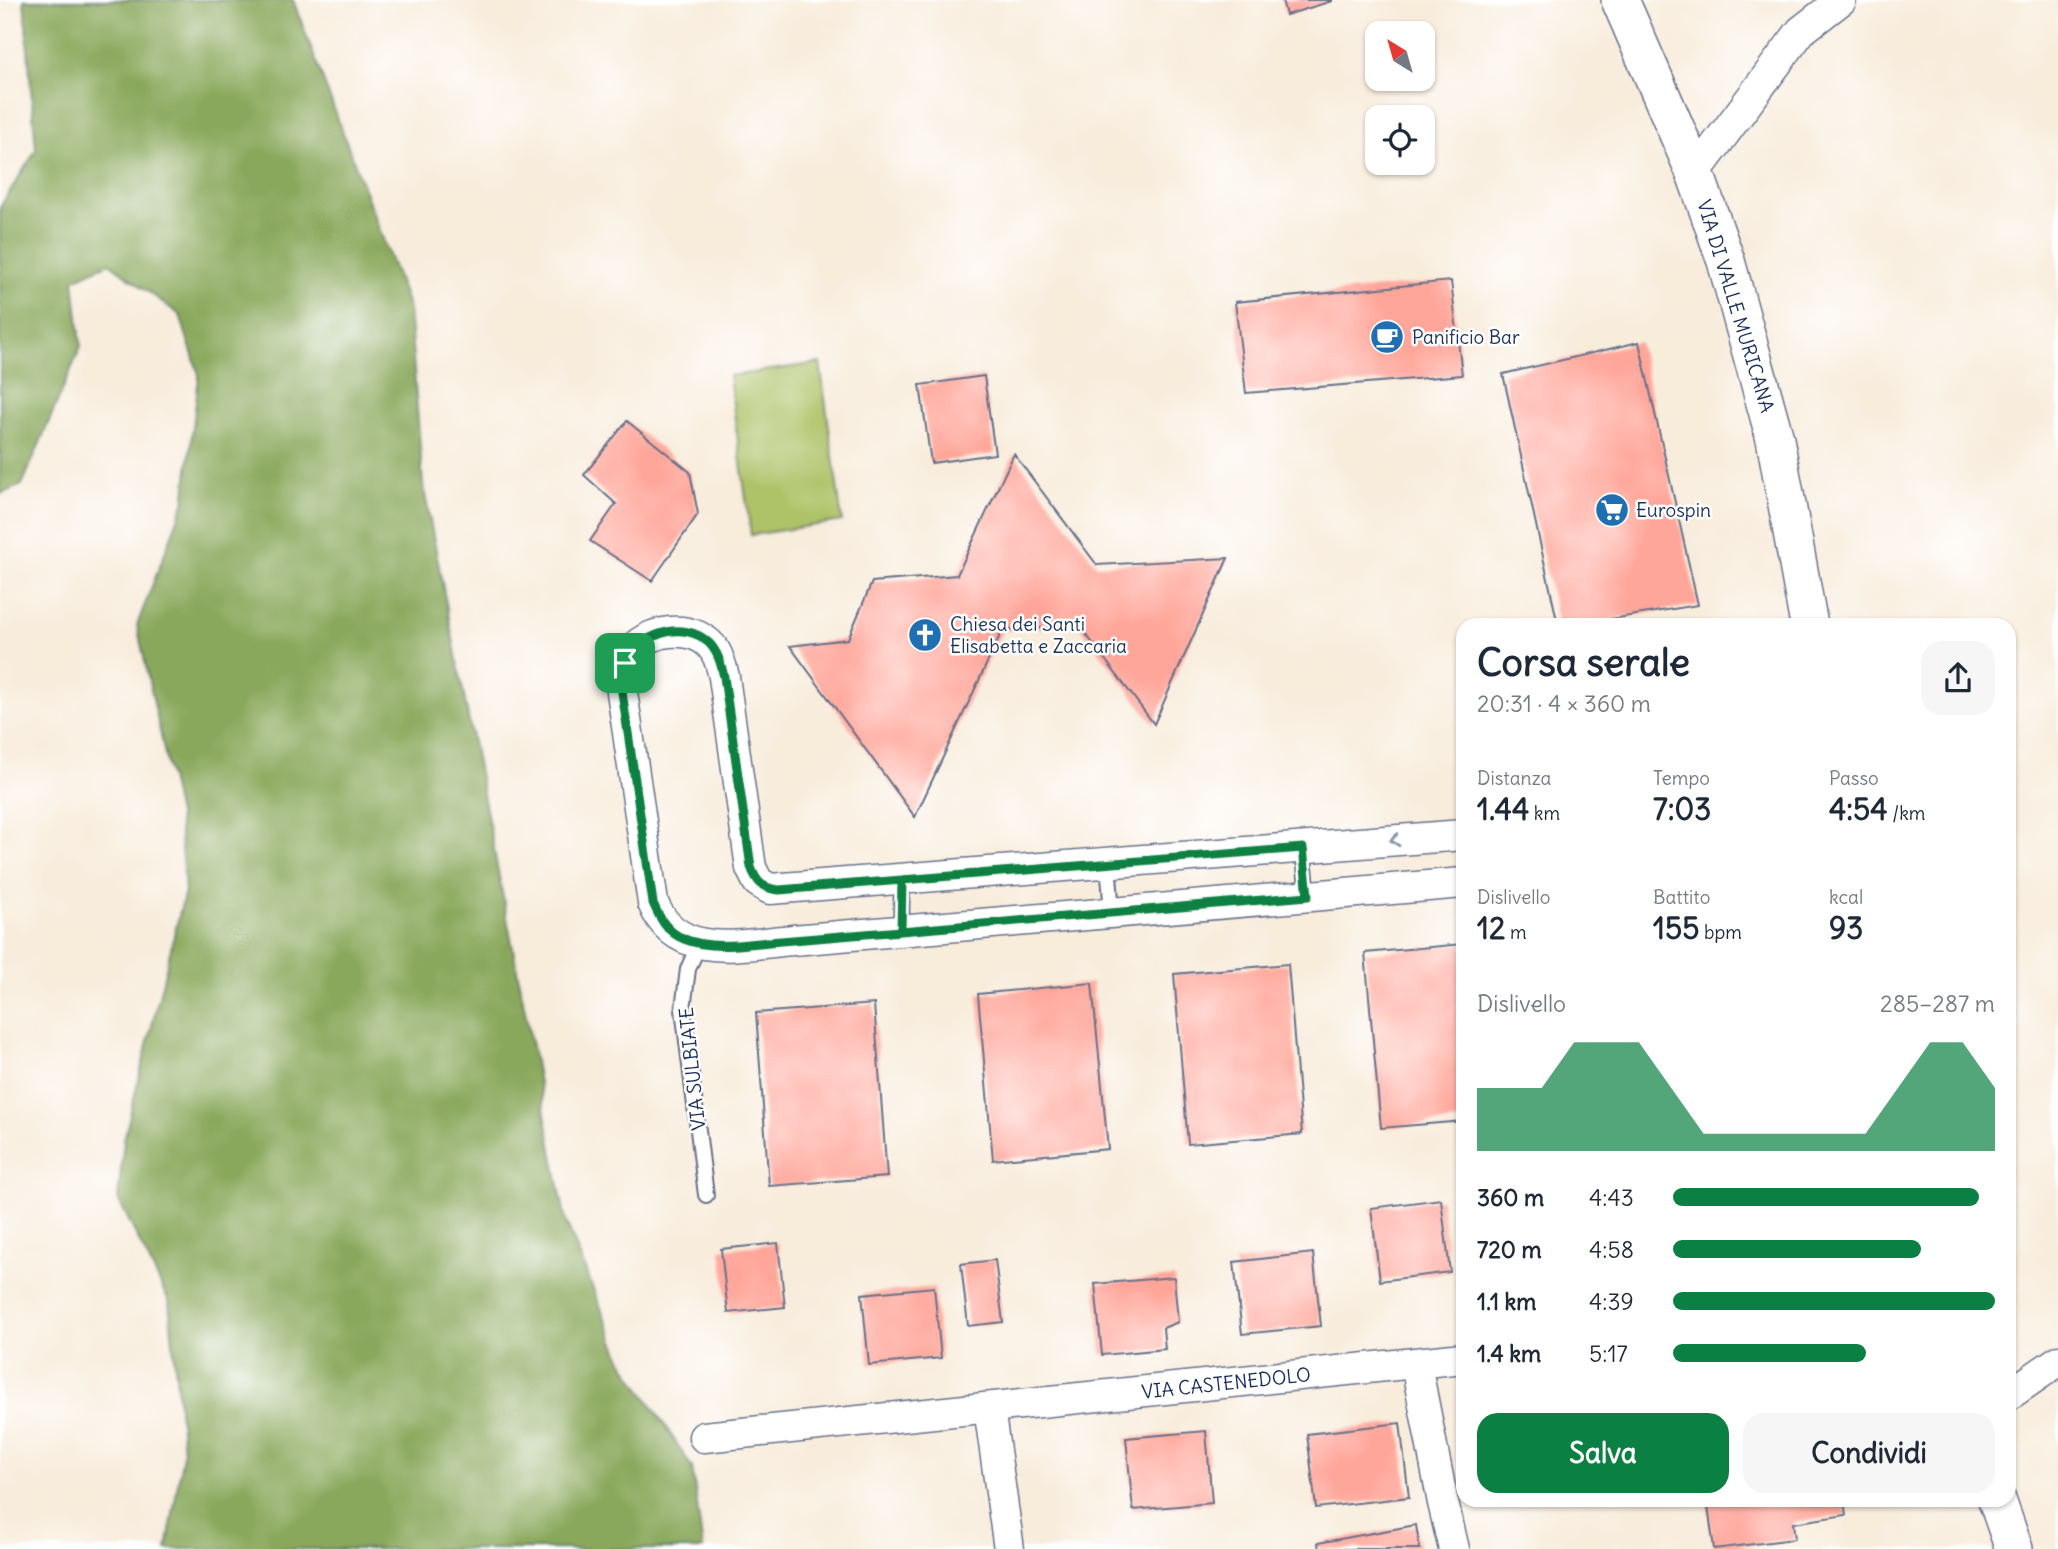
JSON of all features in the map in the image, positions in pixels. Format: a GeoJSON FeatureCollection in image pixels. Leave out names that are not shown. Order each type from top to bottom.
{"type":"FeatureCollection","features":[{"type":"Feature","properties":{"kind":"street","name":"VIA DI VALLE MURICANA"},"geometry":{"type":"LineString","coordinates":[[1620,0],[1695,173],[1726,261],[1775,439],[1808,618]]}},
{"type":"Feature","properties":{"kind":"street"},"geometry":{"type":"LineString","coordinates":[[1695,173],[1801,31],[1841,0]]}},
{"type":"Feature","properties":{"kind":"street"},"geometry":{"type":"LineString","coordinates":[[1456,836],[779,890],[763,887],[751,867],[721,663],[710,644],[694,634],[679,632],[654,635],[631,651],[625,663],[622,692],[653,903],[660,919],[672,933],[699,944],[729,945],[1456,884]]}},
{"type":"Feature","properties":{"kind":"street","name":"VIA CASTENEDOLO"},"geometry":{"type":"LineString","coordinates":[[704,1437],[1456,1359]]}},
{"type":"Feature","properties":{"kind":"street"},"geometry":{"type":"LineString","coordinates":[[2016,1390],[2058,1361]]}},
{"type":"Feature","properties":{"kind":"street"},"geometry":{"type":"LineString","coordinates":[[1416,1363],[1454,1549]]}},
{"type":"Feature","properties":{"kind":"street"},"geometry":{"type":"LineString","coordinates":[[989,1408],[1009,1549]]}},
{"type":"Feature","properties":{"kind":"street"},"geometry":{"type":"LineString","coordinates":[[1999,1507],[2014,1549]]}},
{"type":"Feature","properties":{"kind":"lane"},"geometry":{"type":"LineString","coordinates":[[1303,848],[1308,896]]}},
{"type":"Feature","properties":{"kind":"lane"},"geometry":{"type":"LineString","coordinates":[[1108,863],[1112,913]]}},
{"type":"Feature","properties":{"kind":"lane"},"geometry":{"type":"LineString","coordinates":[[901,931],[902,880]]}},
{"type":"Feature","properties":{"kind":"lane","name":"VIA SULBIATE"},"geometry":{"type":"LineString","coordinates":[[699,944],[688,969],[684,1009],[706,1195]]}},
{"type":"Feature","properties":{"kind":"green space"},"geometry":{"type":"Polygon","coordinates":[[[24,0],[293,0],[409,308],[423,484],[566,1222],[622,1360],[692,1467],[703,1549],[167,1549],[183,1453],[169,1301],[118,1199],[124,1139],[185,891],[178,815],[137,625],[184,503],[199,375],[180,315],[109,263],[74,279],[81,346],[22,485],[0,494],[0,207],[36,150],[24,0]]]}},
{"type":"Feature","properties":{"kind":"green space"},"geometry":{"type":"Polygon","coordinates":[[[820,363],[842,521],[751,535],[729,376],[820,363]]]}},
{"type":"Feature","properties":{"kind":"building"},"geometry":{"type":"Polygon","coordinates":[[[1282,0],[1332,0],[1332,1],[1286,15],[1282,0]]]}},
{"type":"Feature","properties":{"kind":"building"},"geometry":{"type":"Polygon","coordinates":[[[1451,281],[1462,375],[1246,393],[1235,302],[1451,281]]]}},
{"type":"Feature","properties":{"kind":"building"},"geometry":{"type":"Polygon","coordinates":[[[1639,342],[1698,605],[1617,618],[1556,618],[1503,374],[1639,342]]]}},
{"type":"Feature","properties":{"kind":"building"},"geometry":{"type":"Polygon","coordinates":[[[984,376],[995,454],[931,463],[920,385],[984,376]]]}},
{"type":"Feature","properties":{"kind":"building"},"geometry":{"type":"Polygon","coordinates":[[[627,421],[690,472],[698,514],[652,581],[590,541],[616,504],[584,475],[627,421]]]}},
{"type":"Feature","properties":{"kind":"building","name":"Chiesa dei Santi Elisabetta e Zaccaria"},"geometry":{"type":"Polygon","coordinates":[[[1014,454],[1097,565],[1228,558],[1154,724],[1079,625],[1002,631],[915,817],[790,646],[848,639],[872,582],[957,575],[1014,454]]]}},
{"type":"Feature","properties":{"kind":"building"},"geometry":{"type":"Polygon","coordinates":[[[1456,945],[1456,1122],[1381,1128],[1365,953],[1456,945]]]}},
{"type":"Feature","properties":{"kind":"building"},"geometry":{"type":"Polygon","coordinates":[[[1288,964],[1302,1134],[1188,1144],[1174,974],[1288,964]]]}},
{"type":"Feature","properties":{"kind":"building"},"geometry":{"type":"Polygon","coordinates":[[[1092,983],[1108,1149],[993,1160],[978,994],[1092,983]]]}},
{"type":"Feature","properties":{"kind":"building"},"geometry":{"type":"Polygon","coordinates":[[[874,1004],[887,1177],[769,1186],[756,1013],[874,1004]]]}},
{"type":"Feature","properties":{"kind":"building"},"geometry":{"type":"Polygon","coordinates":[[[1441,1199],[1450,1272],[1380,1281],[1371,1208],[1441,1199]]]}},
{"type":"Feature","properties":{"kind":"building"},"geometry":{"type":"Polygon","coordinates":[[[778,1243],[785,1307],[728,1313],[721,1249],[778,1243]]]}},
{"type":"Feature","properties":{"kind":"building"},"geometry":{"type":"Polygon","coordinates":[[[1313,1253],[1321,1326],[1242,1334],[1234,1262],[1313,1253]]]}},
{"type":"Feature","properties":{"kind":"building"},"geometry":{"type":"Polygon","coordinates":[[[995,1260],[1003,1322],[968,1326],[961,1264],[995,1260]]]}},
{"type":"Feature","properties":{"kind":"building"},"geometry":{"type":"Polygon","coordinates":[[[1174,1277],[1178,1322],[1163,1328],[1165,1349],[1102,1355],[1095,1284],[1174,1277]]]}},
{"type":"Feature","properties":{"kind":"building"},"geometry":{"type":"Polygon","coordinates":[[[934,1287],[941,1358],[869,1365],[862,1294],[934,1287]]]}},
{"type":"Feature","properties":{"kind":"building"},"geometry":{"type":"Polygon","coordinates":[[[1400,1423],[1409,1497],[1316,1508],[1307,1434],[1400,1423]]]}},
{"type":"Feature","properties":{"kind":"building"},"geometry":{"type":"Polygon","coordinates":[[[1206,1431],[1212,1503],[1133,1510],[1126,1438],[1206,1431]]]}},
{"type":"Feature","properties":{"kind":"building"},"geometry":{"type":"Polygon","coordinates":[[[1708,1507],[1845,1507],[1846,1515],[1793,1523],[1795,1539],[1714,1549],[1708,1507]]]}},
{"type":"Feature","properties":{"kind":"building"},"geometry":{"type":"Polygon","coordinates":[[[1416,1525],[1420,1549],[1319,1549],[1318,1543],[1416,1525]]]}},
{"type":"Feature","properties":{"kind":"place","name":"Panificio Bar"},"geometry":{"type":"Point","coordinates":[1387,337]}},
{"type":"Feature","properties":{"kind":"place","name":"Eurospin"},"geometry":{"type":"Point","coordinates":[1612,510]}},
{"type":"Feature","properties":{"kind":"place","name":"Chiesa dei Santi Elisabetta e Zaccaria"},"geometry":{"type":"Point","coordinates":[925,635]}},
{"type":"Feature","properties":{"kind":"route"},"geometry":{"type":"LineString","coordinates":[[625,663],[622,692],[653,903],[660,919],[672,933],[684,939],[699,944],[729,945],[901,931],[902,880],[1303,848],[1308,896],[901,931],[902,880],[779,890],[763,887],[755,878],[751,867],[724,677],[715,650],[705,639],[694,634],[666,632],[642,641],[631,651],[625,663]]}}]}
